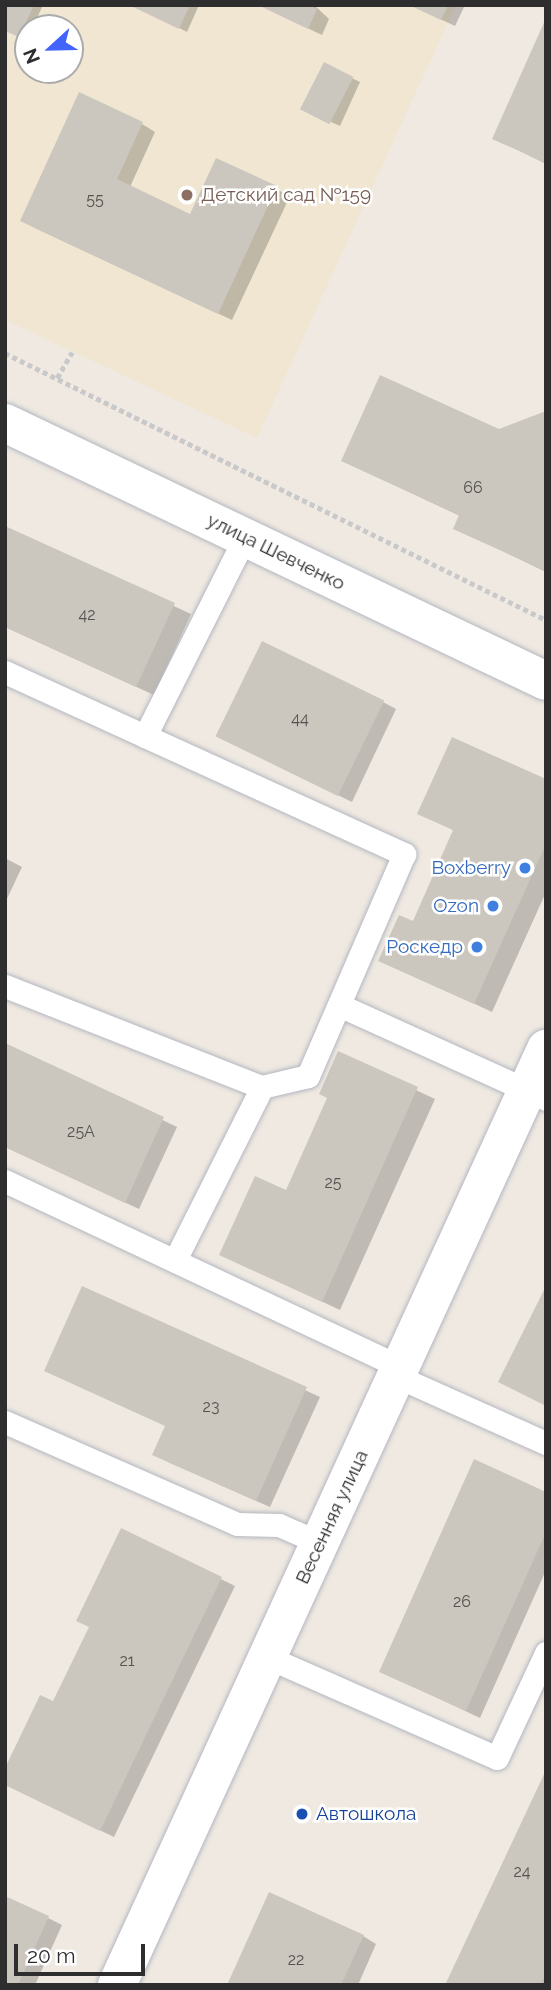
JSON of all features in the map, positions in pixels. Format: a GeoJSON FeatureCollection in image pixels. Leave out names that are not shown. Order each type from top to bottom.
{"type":"FeatureCollection","features":[{"type":"Feature","properties":{"kind":"street","name":"улица Шевченко"},"geometry":{"type":"LineString","coordinates":[[5,423],[546,681]]}},
{"type":"Feature","properties":{"kind":"street","name":"Весенняя улица"},"geometry":{"type":"LineString","coordinates":[[117,1985],[398,1371],[536,1095],[546,1049]]}},
{"type":"Feature","properties":{"kind":"lane"},"geometry":{"type":"LineString","coordinates":[[145,736],[245,537]]}},
{"type":"Feature","properties":{"kind":"lane"},"geometry":{"type":"LineString","coordinates":[[5,672],[404,854],[308,1076],[262,1087],[5,986]]}},
{"type":"Feature","properties":{"kind":"lane"},"geometry":{"type":"LineString","coordinates":[[339,1005],[536,1095]]}},
{"type":"Feature","properties":{"kind":"lane"},"geometry":{"type":"LineString","coordinates":[[174,1260],[262,1087]]}},
{"type":"Feature","properties":{"kind":"lane"},"geometry":{"type":"LineString","coordinates":[[5,1181],[174,1260],[546,1443]]}},
{"type":"Feature","properties":{"kind":"lane"},"geometry":{"type":"LineString","coordinates":[[5,1422],[237,1524],[279,1525],[320,1543]]}},
{"type":"Feature","properties":{"kind":"lane"},"geometry":{"type":"LineString","coordinates":[[267,1657],[497,1758],[540,1682],[546,1653]]}},
{"type":"Feature","properties":{"kind":"path"},"geometry":{"type":"LineString","coordinates":[[57,379],[72,352]]}},
{"type":"Feature","properties":{"kind":"path"},"geometry":{"type":"LineString","coordinates":[[5,354],[546,620]]}},
{"type":"Feature","properties":{"kind":"shaded area","name":"Детский сад №159"},"geometry":{"type":"Polygon","coordinates":[[[5,5],[456,5],[257,438],[5,320],[5,5]]]}},
{"type":"Feature","properties":{"kind":"building"},"geometry":{"type":"Polygon","coordinates":[[[5,5],[34,5],[30,14],[14,14],[14,35],[5,31],[5,5]]]}},
{"type":"Feature","properties":{"kind":"building"},"geometry":{"type":"Polygon","coordinates":[[[129,5],[190,5],[179,29],[129,5]]]}},
{"type":"Feature","properties":{"kind":"building"},"geometry":{"type":"Polygon","coordinates":[[[258,5],[308,5],[317,9],[308,29],[258,5]]]}},
{"type":"Feature","properties":{"kind":"building"},"geometry":{"type":"Polygon","coordinates":[[[409,5],[448,5],[441,20],[409,5]]]}},
{"type":"Feature","properties":{"kind":"building"},"geometry":{"type":"Polygon","coordinates":[[[546,18],[546,163],[492,139],[546,18]]]}},
{"type":"Feature","properties":{"kind":"building"},"geometry":{"type":"Polygon","coordinates":[[[324,62],[353,77],[329,124],[300,109],[324,62]]]}},
{"type":"Feature","properties":{"kind":"building"},"geometry":{"type":"Polygon","coordinates":[[[79,92],[143,122],[117,179],[190,214],[216,158],[277,186],[218,314],[20,221],[79,92]]]}},
{"type":"Feature","properties":{"kind":"building"},"geometry":{"type":"Polygon","coordinates":[[[380,375],[499,429],[546,411],[546,571],[453,529],[459,515],[341,461],[380,375]]]}},
{"type":"Feature","properties":{"kind":"building"},"geometry":{"type":"Polygon","coordinates":[[[5,526],[175,603],[136,687],[5,627],[5,526]]]}},
{"type":"Feature","properties":{"kind":"building"},"geometry":{"type":"Polygon","coordinates":[[[262,641],[384,701],[338,796],[216,736],[262,641]]]}},
{"type":"Feature","properties":{"kind":"building"},"geometry":{"type":"Polygon","coordinates":[[[452,737],[546,779],[546,844],[474,1004],[378,961],[399,915],[413,921],[453,830],[417,814],[452,737]]]}},
{"type":"Feature","properties":{"kind":"building"},"geometry":{"type":"Polygon","coordinates":[[[5,1043],[164,1117],[125,1203],[5,1147],[5,1043]]]}},
{"type":"Feature","properties":{"kind":"building"},"geometry":{"type":"Polygon","coordinates":[[[338,1051],[418,1087],[322,1302],[219,1255],[255,1176],[286,1190],[327,1098],[319,1094],[338,1051]]]}},
{"type":"Feature","properties":{"kind":"building"},"geometry":{"type":"Polygon","coordinates":[[[82,1286],[307,1387],[256,1501],[152,1455],[165,1426],[44,1371],[82,1286]]]}},
{"type":"Feature","properties":{"kind":"building"},"geometry":{"type":"Polygon","coordinates":[[[546,1286],[546,1406],[498,1382],[546,1286]]]}},
{"type":"Feature","properties":{"kind":"building"},"geometry":{"type":"Polygon","coordinates":[[[474,1459],[546,1492],[546,1532],[466,1711],[379,1672],[474,1459]]]}},
{"type":"Feature","properties":{"kind":"building"},"geometry":{"type":"Polygon","coordinates":[[[121,1528],[222,1577],[100,1831],[5,1785],[5,1768],[40,1695],[53,1701],[89,1627],[76,1621],[121,1528]]]}},
{"type":"Feature","properties":{"kind":"building"},"geometry":{"type":"Polygon","coordinates":[[[546,1770],[546,1974],[540,1985],[445,1985],[546,1770]]]}},
{"type":"Feature","properties":{"kind":"building"},"geometry":{"type":"Polygon","coordinates":[[[269,1892],[364,1935],[341,1985],[227,1985],[269,1892]]]}},
{"type":"Feature","properties":{"kind":"building"},"geometry":{"type":"Polygon","coordinates":[[[5,1896],[49,1916],[18,1985],[5,1985],[5,1896]]]}},
{"type":"Feature","properties":{"kind":"place","name":"Детский сад №159"},"geometry":{"type":"Point","coordinates":[187,195]}},
{"type":"Feature","properties":{"kind":"place","name":"Boxberry"},"geometry":{"type":"Point","coordinates":[525,868]}},
{"type":"Feature","properties":{"kind":"place","name":"Ozon"},"geometry":{"type":"Point","coordinates":[493,906]}},
{"type":"Feature","properties":{"kind":"place","name":"Роскедр"},"geometry":{"type":"Point","coordinates":[477,947]}},
{"type":"Feature","properties":{"kind":"place","name":"Автошкола"},"geometry":{"type":"Point","coordinates":[302,1814]}}]}
